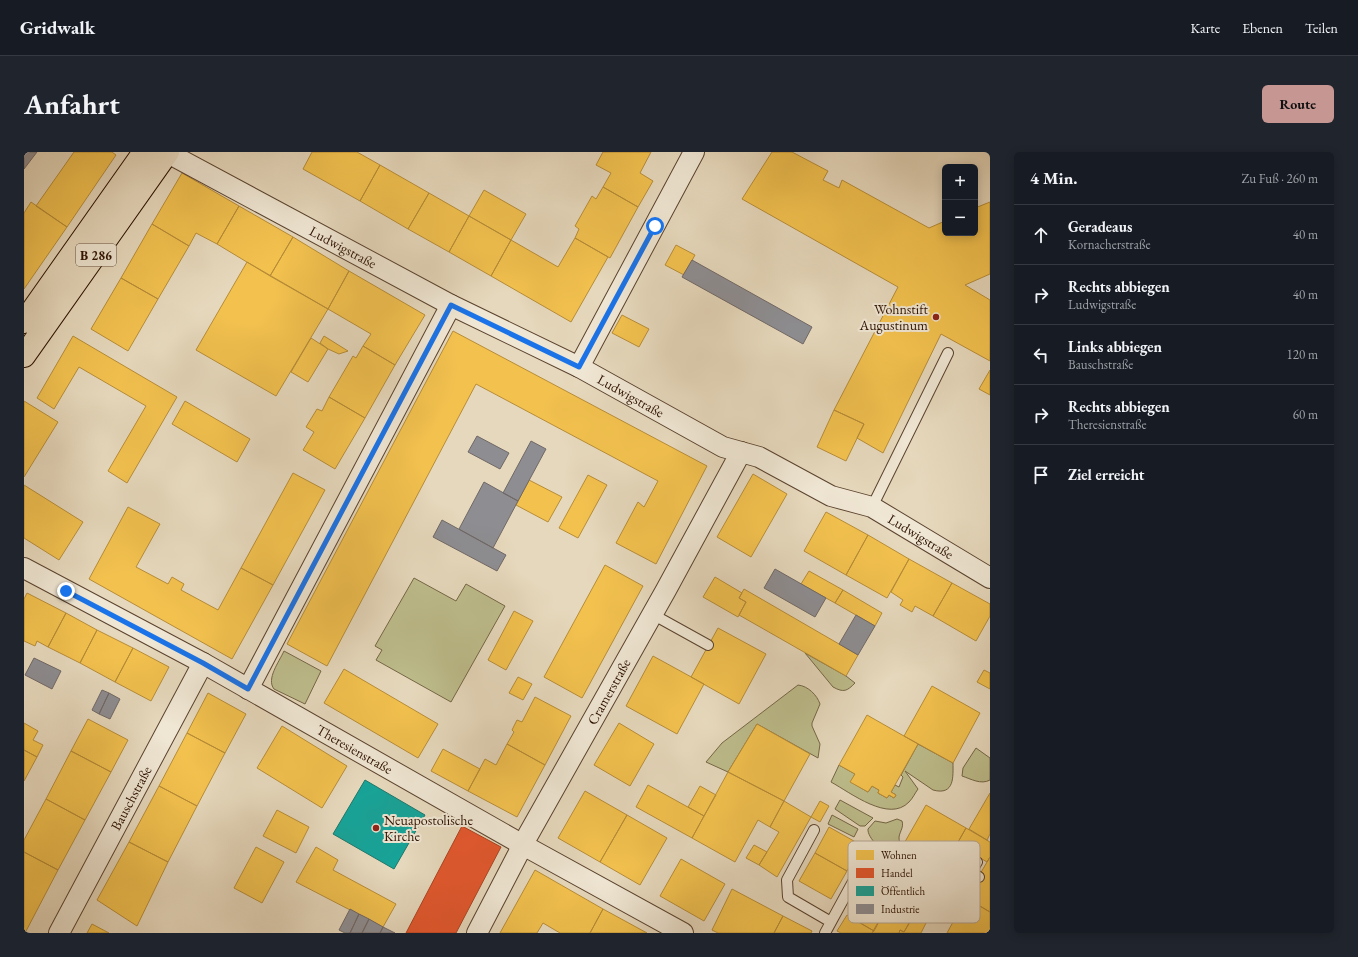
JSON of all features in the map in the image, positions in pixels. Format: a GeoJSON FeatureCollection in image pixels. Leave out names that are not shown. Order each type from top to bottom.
{"type":"FeatureCollection","features":[{"type":"Feature","properties":{"kind":"main road","name":"B 286"},"geometry":{"type":"LineString","coordinates":[[24,322],[144,152]]}},
{"type":"Feature","properties":{"kind":"main road","name":"B 286"},"geometry":{"type":"LineString","coordinates":[[24,356],[168,152]]}},
{"type":"Feature","properties":{"kind":"street","name":"Ludwigstraße"},"geometry":{"type":"LineString","coordinates":[[168,152],[451,305],[579,367],[724,447],[759,457],[831,496],[872,507],[990,578]]}},
{"type":"Feature","properties":{"kind":"street"},"geometry":{"type":"LineString","coordinates":[[579,367],[694,152]]}},
{"type":"Feature","properties":{"kind":"street"},"geometry":{"type":"LineString","coordinates":[[248,689],[451,305]]}},
{"type":"Feature","properties":{"kind":"street","name":"Cramerstraße"},"geometry":{"type":"LineString","coordinates":[[477,933],[523,845],[741,452]]}},
{"type":"Feature","properties":{"kind":"street","name":"Theresienstraße"},"geometry":{"type":"LineString","coordinates":[[24,568],[203,663],[523,845],[683,933]]}},
{"type":"Feature","properties":{"kind":"street","name":"Bauschstraße"},"geometry":{"type":"LineString","coordinates":[[59,933],[203,663]]}},
{"type":"Feature","properties":{"kind":"lane"},"geometry":{"type":"LineString","coordinates":[[872,507],[948,353]]}},
{"type":"Feature","properties":{"kind":"lane"},"geometry":{"type":"LineString","coordinates":[[652,614],[708,646]]}},
{"type":"Feature","properties":{"kind":"lane"},"geometry":{"type":"LineString","coordinates":[[814,830],[787,880],[788,898],[831,922]]}},
{"type":"Feature","properties":{"kind":"lane"},"geometry":{"type":"LineString","coordinates":[[826,933],[848,891]]}},
{"type":"Feature","properties":{"kind":"shaded area"},"geometry":{"type":"Polygon","coordinates":[[[414,578],[456,601],[466,584],[505,606],[451,702],[376,660],[382,650],[375,646],[414,578]]]}},
{"type":"Feature","properties":{"kind":"shaded area"},"geometry":{"type":"Polygon","coordinates":[[[284,651],[321,671],[305,704],[274,689],[272,685],[272,675],[284,651]]]}},
{"type":"Feature","properties":{"kind":"shaded area"},"geometry":{"type":"Polygon","coordinates":[[[805,653],[846,676],[855,683],[850,688],[845,690],[840,690],[833,687],[805,653]]]}},
{"type":"Feature","properties":{"kind":"shaded area"},"geometry":{"type":"Polygon","coordinates":[[[798,685],[805,687],[812,692],[817,697],[820,704],[812,723],[820,744],[818,758],[757,724],[728,772],[706,762],[722,743],[798,685]]]}},
{"type":"Feature","properties":{"kind":"shaded area"},"geometry":{"type":"Polygon","coordinates":[[[918,744],[953,763],[953,774],[949,788],[940,791],[933,790],[905,771],[918,789],[912,799],[901,808],[891,809],[881,808],[870,804],[831,782],[839,765],[855,774],[851,782],[868,792],[872,786],[879,790],[878,793],[887,798],[889,795],[894,798],[896,795],[891,792],[895,785],[899,787],[903,777],[901,775],[918,744]]]}},
{"type":"Feature","properties":{"kind":"shaded area"},"geometry":{"type":"Polygon","coordinates":[[[976,748],[990,758],[990,780],[983,782],[976,781],[962,776],[963,768],[976,748]]]}},
{"type":"Feature","properties":{"kind":"shaded area"},"geometry":{"type":"Polygon","coordinates":[[[840,800],[873,818],[865,826],[860,826],[835,809],[840,800]]]}},
{"type":"Feature","properties":{"kind":"shaded area"},"geometry":{"type":"Polygon","coordinates":[[[832,815],[858,829],[854,837],[828,824],[832,815]]]}},
{"type":"Feature","properties":{"kind":"shaded area"},"geometry":{"type":"Polygon","coordinates":[[[897,819],[902,821],[899,841],[874,841],[871,839],[868,829],[875,821],[886,823],[897,819]]]}},
{"type":"Feature","properties":{"kind":"building: Wohnen"},"geometry":{"type":"Polygon","coordinates":[[[74,152],[112,152],[116,155],[67,227],[36,206],[74,152]]]}},
{"type":"Feature","properties":{"kind":"building: Wohnen"},"geometry":{"type":"Polygon","coordinates":[[[312,152],[357,152],[380,165],[360,201],[303,169],[312,152]]]}},
{"type":"Feature","properties":{"kind":"building: Wohnen"},"geometry":{"type":"Polygon","coordinates":[[[603,152],[651,152],[640,173],[653,181],[638,207],[603,187],[611,173],[596,165],[603,152]]]}},
{"type":"Feature","properties":{"kind":"building: Wohnen","name":"Wohnstift Augustinum"},"geometry":{"type":"Polygon","coordinates":[[[772,152],[792,152],[828,171],[823,180],[839,188],[842,180],[929,228],[942,222],[942,236],[978,236],[978,207],[990,202],[990,274],[965,285],[990,300],[990,361],[941,334],[883,453],[857,438],[864,424],[834,410],[898,287],[742,199],[772,152]]]}},
{"type":"Feature","properties":{"kind":"building: Wohnen"},"geometry":{"type":"Polygon","coordinates":[[[380,165],[429,193],[408,229],[360,201],[380,165]]]}},
{"type":"Feature","properties":{"kind":"building: Wohnen"},"geometry":{"type":"Polygon","coordinates":[[[182,173],[239,206],[217,244],[196,233],[189,246],[152,224],[182,173]]]}},
{"type":"Feature","properties":{"kind":"building: Wohnen"},"geometry":{"type":"Polygon","coordinates":[[[603,187],[638,207],[610,258],[575,238],[579,229],[575,226],[592,196],[596,199],[603,187]]]}},
{"type":"Feature","properties":{"kind":"building: Wohnen"},"geometry":{"type":"Polygon","coordinates":[[[484,190],[526,214],[511,240],[469,216],[484,190]]]}},
{"type":"Feature","properties":{"kind":"building: Wohnen"},"geometry":{"type":"Polygon","coordinates":[[[429,193],[469,216],[449,252],[408,229],[429,193]]]}},
{"type":"Feature","properties":{"kind":"building: Wohnen"},"geometry":{"type":"Polygon","coordinates":[[[31,202],[67,227],[24,289],[24,213],[31,202]]]}},
{"type":"Feature","properties":{"kind":"building: Wohnen"},"geometry":{"type":"Polygon","coordinates":[[[239,206],[293,237],[270,276],[217,244],[239,206]]]}},
{"type":"Feature","properties":{"kind":"building: Wohnen"},"geometry":{"type":"Polygon","coordinates":[[[469,216],[511,240],[491,276],[449,252],[469,216]]]}},
{"type":"Feature","properties":{"kind":"building: Wohnen"},"geometry":{"type":"Polygon","coordinates":[[[152,224],[189,246],[158,299],[121,278],[152,224]]]}},
{"type":"Feature","properties":{"kind":"building: Wohnen"},"geometry":{"type":"Polygon","coordinates":[[[293,237],[349,271],[328,309],[270,276],[293,237]]]}},
{"type":"Feature","properties":{"kind":"building: Wohnen"},"geometry":{"type":"Polygon","coordinates":[[[575,238],[608,257],[571,322],[491,276],[511,240],[558,267],[575,238]]]}},
{"type":"Feature","properties":{"kind":"building: Wohnen"},"geometry":{"type":"Polygon","coordinates":[[[676,245],[695,255],[684,275],[665,265],[676,245]]]}},
{"type":"Feature","properties":{"kind":"building: Wohnen"},"geometry":{"type":"Polygon","coordinates":[[[247,262],[328,309],[276,396],[196,350],[247,262]]]}},
{"type":"Feature","properties":{"kind":"building: Wohnen"},"geometry":{"type":"Polygon","coordinates":[[[349,271],[425,315],[395,365],[363,346],[371,334],[328,309],[349,271]]]}},
{"type":"Feature","properties":{"kind":"building: Wohnen"},"geometry":{"type":"Polygon","coordinates":[[[121,278],[158,299],[128,351],[91,329],[121,278]]]}},
{"type":"Feature","properties":{"kind":"building: Wohnen"},"geometry":{"type":"Polygon","coordinates":[[[622,315],[649,329],[639,347],[612,333],[622,315]]]}},
{"type":"Feature","properties":{"kind":"building: Wohnen"},"geometry":{"type":"Polygon","coordinates":[[[453,331],[707,466],[656,564],[616,543],[638,502],[644,507],[658,481],[476,384],[327,666],[287,644],[453,331]]]}},
{"type":"Feature","properties":{"kind":"building: Wohnen"},"geometry":{"type":"Polygon","coordinates":[[[73,336],[177,397],[127,483],[108,471],[146,406],[79,367],[54,409],[37,398],[73,336]]]}},
{"type":"Feature","properties":{"kind":"building: Wohnen"},"geometry":{"type":"Polygon","coordinates":[[[324,336],[348,351],[339,354],[328,349],[320,343],[324,336]]]}},
{"type":"Feature","properties":{"kind":"building: Wohnen"},"geometry":{"type":"Polygon","coordinates":[[[311,338],[328,349],[308,382],[291,372],[311,338]]]}},
{"type":"Feature","properties":{"kind":"building: Wohnen"},"geometry":{"type":"Polygon","coordinates":[[[363,346],[395,365],[365,418],[329,397],[353,356],[356,358],[363,346]]]}},
{"type":"Feature","properties":{"kind":"building: Wohnen"},"geometry":{"type":"Polygon","coordinates":[[[990,370],[990,395],[979,389],[990,370]]]}},
{"type":"Feature","properties":{"kind":"building: Wohnen"},"geometry":{"type":"Polygon","coordinates":[[[329,397],[365,418],[335,469],[303,450],[314,432],[306,427],[317,409],[322,411],[329,397]]]}},
{"type":"Feature","properties":{"kind":"building: Wohnen"},"geometry":{"type":"Polygon","coordinates":[[[24,401],[58,422],[24,477],[24,401]]]}},
{"type":"Feature","properties":{"kind":"building: Wohnen"},"geometry":{"type":"Polygon","coordinates":[[[185,401],[250,439],[237,462],[172,424],[185,401]]]}},
{"type":"Feature","properties":{"kind":"building: Wohnen"},"geometry":{"type":"Polygon","coordinates":[[[834,410],[864,424],[846,461],[817,447],[834,410]]]}},
{"type":"Feature","properties":{"kind":"building: Wohnen"},"geometry":{"type":"Polygon","coordinates":[[[293,473],[325,490],[273,585],[241,568],[293,473]]]}},
{"type":"Feature","properties":{"kind":"building: Wohnen"},"geometry":{"type":"Polygon","coordinates":[[[753,474],[787,494],[751,557],[717,537],[753,474]]]}},
{"type":"Feature","properties":{"kind":"building: Wohnen"},"geometry":{"type":"Polygon","coordinates":[[[588,475],[607,485],[578,538],[559,528],[588,475]]]}},
{"type":"Feature","properties":{"kind":"building: Wohnen"},"geometry":{"type":"Polygon","coordinates":[[[529,480],[562,497],[548,522],[516,505],[529,480]]]}},
{"type":"Feature","properties":{"kind":"building: Wohnen"},"geometry":{"type":"Polygon","coordinates":[[[24,485],[83,522],[59,560],[24,538],[24,485]]]}},
{"type":"Feature","properties":{"kind":"building: Wohnen"},"geometry":{"type":"Polygon","coordinates":[[[128,507],[160,524],[136,567],[168,584],[172,577],[184,584],[181,590],[218,610],[241,568],[273,585],[232,659],[89,579],[128,507]]]}},
{"type":"Feature","properties":{"kind":"building: Wohnen"},"geometry":{"type":"Polygon","coordinates":[[[826,512],[868,535],[846,575],[804,551],[826,512]]]}},
{"type":"Feature","properties":{"kind":"building: Wohnen"},"geometry":{"type":"Polygon","coordinates":[[[868,535],[909,559],[887,598],[846,575],[868,535]]]}},
{"type":"Feature","properties":{"kind":"building: Wohnen"},"geometry":{"type":"Polygon","coordinates":[[[909,559],[952,583],[933,616],[915,606],[912,612],[900,605],[903,600],[891,592],[909,559]]]}},
{"type":"Feature","properties":{"kind":"building: Wohnen"},"geometry":{"type":"Polygon","coordinates":[[[605,565],[643,586],[582,698],[544,677],[605,565]]]}},
{"type":"Feature","properties":{"kind":"building: Wohnen"},"geometry":{"type":"Polygon","coordinates":[[[809,571],[843,590],[835,603],[801,584],[809,571]]]}},
{"type":"Feature","properties":{"kind":"building: Wohnen"},"geometry":{"type":"Polygon","coordinates":[[[715,577],[742,593],[739,598],[746,602],[738,617],[703,597],[715,577]]]}},
{"type":"Feature","properties":{"kind":"building: Wohnen"},"geometry":{"type":"Polygon","coordinates":[[[952,583],[990,604],[990,616],[976,641],[933,616],[952,583]]]}},
{"type":"Feature","properties":{"kind":"building: Wohnen"},"geometry":{"type":"Polygon","coordinates":[[[744,589],[858,655],[846,676],[739,615],[746,602],[739,598],[744,589]]]}},
{"type":"Feature","properties":{"kind":"building: Wohnen"},"geometry":{"type":"Polygon","coordinates":[[[843,590],[882,613],[875,626],[835,603],[843,590]]]}},
{"type":"Feature","properties":{"kind":"building: Wohnen"},"geometry":{"type":"Polygon","coordinates":[[[27,593],[66,613],[48,647],[37,641],[35,646],[24,641],[24,599],[27,593]]]}},
{"type":"Feature","properties":{"kind":"building: Wohnen"},"geometry":{"type":"Polygon","coordinates":[[[514,611],[533,621],[506,670],[488,660],[514,611]]]}},
{"type":"Feature","properties":{"kind":"building: Wohnen"},"geometry":{"type":"Polygon","coordinates":[[[66,613],[97,630],[80,663],[48,647],[66,613]]]}},
{"type":"Feature","properties":{"kind":"building: Wohnen"},"geometry":{"type":"Polygon","coordinates":[[[718,628],[766,654],[739,704],[691,677],[718,628]]]}},
{"type":"Feature","properties":{"kind":"building: Wohnen"},"geometry":{"type":"Polygon","coordinates":[[[97,630],[133,648],[115,682],[80,663],[97,630]]]}},
{"type":"Feature","properties":{"kind":"building: Wohnen"},"geometry":{"type":"Polygon","coordinates":[[[133,648],[169,667],[151,701],[115,682],[133,648]]]}},
{"type":"Feature","properties":{"kind":"building: Wohnen"},"geometry":{"type":"Polygon","coordinates":[[[653,656],[704,684],[677,734],[626,706],[653,656]]]}},
{"type":"Feature","properties":{"kind":"building: Wohnen"},"geometry":{"type":"Polygon","coordinates":[[[344,669],[438,724],[418,758],[324,703],[344,669]]]}},
{"type":"Feature","properties":{"kind":"building: Wohnen"},"geometry":{"type":"Polygon","coordinates":[[[984,670],[990,673],[990,689],[977,682],[984,670]]]}},
{"type":"Feature","properties":{"kind":"building: Wohnen"},"geometry":{"type":"Polygon","coordinates":[[[518,677],[532,684],[523,700],[509,693],[518,677]]]}},
{"type":"Feature","properties":{"kind":"building: Wohnen"},"geometry":{"type":"Polygon","coordinates":[[[932,686],[980,713],[953,763],[904,736],[932,686]]]}},
{"type":"Feature","properties":{"kind":"building: Wohnen"},"geometry":{"type":"Polygon","coordinates":[[[208,693],[246,714],[225,753],[187,733],[208,693]]]}},
{"type":"Feature","properties":{"kind":"building: Wohnen"},"geometry":{"type":"Polygon","coordinates":[[[535,697],[571,716],[545,765],[507,744],[514,732],[512,730],[517,720],[522,722],[535,697]]]}},
{"type":"Feature","properties":{"kind":"building: Wohnen"},"geometry":{"type":"Polygon","coordinates":[[[867,715],[918,744],[891,792],[896,795],[894,798],[889,795],[887,798],[878,793],[879,790],[872,786],[868,792],[850,782],[855,774],[839,765],[867,715]]]}},
{"type":"Feature","properties":{"kind":"building: Wohnen"},"geometry":{"type":"Polygon","coordinates":[[[88,719],[128,740],[111,772],[71,751],[88,719]]]}},
{"type":"Feature","properties":{"kind":"building: Wohnen"},"geometry":{"type":"Polygon","coordinates":[[[24,723],[38,731],[33,740],[43,745],[37,757],[24,750],[24,723]]]}},
{"type":"Feature","properties":{"kind":"building: Wohnen"},"geometry":{"type":"Polygon","coordinates":[[[619,723],[654,744],[630,786],[594,765],[619,723]]]}},
{"type":"Feature","properties":{"kind":"building: Wohnen"},"geometry":{"type":"Polygon","coordinates":[[[757,724],[810,754],[784,801],[728,772],[757,724]]]}},
{"type":"Feature","properties":{"kind":"building: Wohnen"},"geometry":{"type":"Polygon","coordinates":[[[282,726],[347,766],[322,808],[257,768],[282,726]]]}},
{"type":"Feature","properties":{"kind":"building: Wohnen"},"geometry":{"type":"Polygon","coordinates":[[[187,733],[225,753],[197,806],[159,786],[187,733]]]}},
{"type":"Feature","properties":{"kind":"building: Wohnen"},"geometry":{"type":"Polygon","coordinates":[[[507,744],[545,765],[517,817],[468,791],[485,759],[496,765],[507,744]]]}},
{"type":"Feature","properties":{"kind":"building: Wohnen"},"geometry":{"type":"Polygon","coordinates":[[[443,749],[480,769],[468,791],[431,771],[443,749]]]}},
{"type":"Feature","properties":{"kind":"building: Wohnen"},"geometry":{"type":"Polygon","coordinates":[[[24,750],[37,757],[24,781],[24,750]]]}},
{"type":"Feature","properties":{"kind":"building: Wohnen"},"geometry":{"type":"Polygon","coordinates":[[[71,751],[111,772],[85,820],[46,799],[71,751]]]}},
{"type":"Feature","properties":{"kind":"building: Wohnen"},"geometry":{"type":"Polygon","coordinates":[[[728,772],[784,801],[770,827],[758,820],[735,862],[692,838],[728,772]]]}},
{"type":"Feature","properties":{"kind":"building: Wohnen"},"geometry":{"type":"Polygon","coordinates":[[[648,785],[704,816],[692,838],[636,807],[648,785]]]}},
{"type":"Feature","properties":{"kind":"building: Wohnen"},"geometry":{"type":"Polygon","coordinates":[[[159,786],[197,806],[168,862],[129,842],[159,786]]]}},
{"type":"Feature","properties":{"kind":"building: Wohnen"},"geometry":{"type":"Polygon","coordinates":[[[700,786],[716,795],[704,816],[688,807],[700,786]]]}},
{"type":"Feature","properties":{"kind":"building: Wohnen"},"geometry":{"type":"Polygon","coordinates":[[[585,791],[627,815],[600,862],[558,838],[585,791]]]}},
{"type":"Feature","properties":{"kind":"building: Wohnen"},"geometry":{"type":"Polygon","coordinates":[[[990,793],[990,834],[987,840],[969,829],[990,793]]]}},
{"type":"Feature","properties":{"kind":"building: Wohnen"},"geometry":{"type":"Polygon","coordinates":[[[46,799],[85,820],[58,870],[24,852],[24,840],[46,799]]]}},
{"type":"Feature","properties":{"kind":"building: Wohnen"},"geometry":{"type":"Polygon","coordinates":[[[784,801],[811,817],[777,877],[759,865],[779,832],[770,827],[784,801]]]}},
{"type":"Feature","properties":{"kind":"building: Wohnen"},"geometry":{"type":"Polygon","coordinates":[[[820,801],[829,806],[820,822],[811,817],[820,801]]]}},
{"type":"Feature","properties":{"kind":"building: Wohnen"},"geometry":{"type":"Polygon","coordinates":[[[926,805],[966,828],[959,841],[905,841],[926,805]]]}},
{"type":"Feature","properties":{"kind":"building: Wohnen"},"geometry":{"type":"Polygon","coordinates":[[[277,810],[309,827],[296,853],[263,836],[277,810]]]}},
{"type":"Feature","properties":{"kind":"building: Wohnen"},"geometry":{"type":"Polygon","coordinates":[[[627,815],[667,838],[640,885],[600,862],[627,815]]]}},
{"type":"Feature","properties":{"kind":"building: Wohnen"},"geometry":{"type":"Polygon","coordinates":[[[829,827],[854,841],[848,841],[847,871],[815,853],[829,827]]]}},
{"type":"Feature","properties":{"kind":"building: Wohnen"},"geometry":{"type":"Polygon","coordinates":[[[966,828],[990,842],[990,857],[987,862],[980,858],[980,841],[959,841],[966,828]]]}},
{"type":"Feature","properties":{"kind":"building: Wohnen"},"geometry":{"type":"Polygon","coordinates":[[[129,842],[168,862],[137,926],[97,900],[129,842]]]}},
{"type":"Feature","properties":{"kind":"building: Wohnen"},"geometry":{"type":"Polygon","coordinates":[[[754,845],[767,852],[759,865],[746,858],[754,845]]]}},
{"type":"Feature","properties":{"kind":"building: Wohnen"},"geometry":{"type":"Polygon","coordinates":[[[256,847],[284,862],[262,903],[234,888],[256,847]]]}},
{"type":"Feature","properties":{"kind":"building: Wohnen"},"geometry":{"type":"Polygon","coordinates":[[[316,847],[338,860],[333,870],[396,904],[383,927],[296,882],[316,847]]]}},
{"type":"Feature","properties":{"kind":"building: Wohnen"},"geometry":{"type":"Polygon","coordinates":[[[24,852],[58,870],[25,933],[24,933],[24,852]]]}},
{"type":"Feature","properties":{"kind":"building: Wohnen"},"geometry":{"type":"Polygon","coordinates":[[[815,853],[847,871],[831,899],[799,881],[815,853]]]}},
{"type":"Feature","properties":{"kind":"building: Wohnen"},"geometry":{"type":"Polygon","coordinates":[[[990,857],[990,912],[980,906],[980,874],[990,857]]]}},
{"type":"Feature","properties":{"kind":"building: Wohnen"},"geometry":{"type":"Polygon","coordinates":[[[681,859],[725,884],[704,921],[660,896],[681,859]]]}},
{"type":"Feature","properties":{"kind":"building: Wohnen"},"geometry":{"type":"Polygon","coordinates":[[[535,870],[603,909],[590,933],[560,933],[543,923],[537,933],[500,933],[535,870]]]}},
{"type":"Feature","properties":{"kind":"building: Wohnen"},"geometry":{"type":"Polygon","coordinates":[[[732,889],[783,916],[774,933],[718,933],[712,930],[732,889]]]}},
{"type":"Feature","properties":{"kind":"building: Wohnen"},"geometry":{"type":"Polygon","coordinates":[[[980,906],[990,912],[990,933],[947,933],[952,923],[980,923],[980,906]]]}},
{"type":"Feature","properties":{"kind":"building: Wohnen"},"geometry":{"type":"Polygon","coordinates":[[[603,909],[647,933],[590,933],[603,909]]]}},
{"type":"Feature","properties":{"kind":"building: Wohnen"},"geometry":{"type":"Polygon","coordinates":[[[847,915],[848,923],[860,923],[874,931],[872,933],[841,933],[837,931],[847,915]]]}},
{"type":"Feature","properties":{"kind":"building: Wohnen"},"geometry":{"type":"Polygon","coordinates":[[[783,916],[812,931],[811,933],[774,933],[783,916]]]}},
{"type":"Feature","properties":{"kind":"building: Wohnen"},"geometry":{"type":"Polygon","coordinates":[[[860,923],[878,923],[874,931],[860,923]]]}},
{"type":"Feature","properties":{"kind":"building: Wohnen"},"geometry":{"type":"Polygon","coordinates":[[[878,923],[910,923],[904,932],[900,930],[899,933],[872,933],[878,923]]]}},
{"type":"Feature","properties":{"kind":"building: Wohnen"},"geometry":{"type":"Polygon","coordinates":[[[909,923],[926,923],[921,933],[899,933],[900,930],[904,932],[909,923]]]}},
{"type":"Feature","properties":{"kind":"building: Wohnen"},"geometry":{"type":"Polygon","coordinates":[[[92,924],[109,933],[87,933],[92,924]]]}},
{"type":"Feature","properties":{"kind":"building: Handel"},"geometry":{"type":"Polygon","coordinates":[[[462,826],[501,847],[456,933],[406,933],[462,826]]]}},
{"type":"Feature","properties":{"kind":"building: Öffentlich"},"geometry":{"type":"Polygon","coordinates":[[[365,780],[425,815],[394,869],[333,834],[365,780]]]}},
{"type":"Feature","properties":{"kind":"building: Industrie"},"geometry":{"type":"Polygon","coordinates":[[[24,152],[37,152],[24,169],[24,152]]]}},
{"type":"Feature","properties":{"kind":"building: Industrie"},"geometry":{"type":"Polygon","coordinates":[[[692,260],[812,327],[803,344],[682,277],[692,260]]]}},
{"type":"Feature","properties":{"kind":"building: Industrie"},"geometry":{"type":"Polygon","coordinates":[[[477,436],[509,453],[500,469],[468,452],[477,436]]]}},
{"type":"Feature","properties":{"kind":"building: Industrie"},"geometry":{"type":"Polygon","coordinates":[[[531,441],[546,449],[518,501],[503,493],[531,441]]]}},
{"type":"Feature","properties":{"kind":"building: Industrie"},"geometry":{"type":"Polygon","coordinates":[[[484,482],[518,501],[493,548],[459,529],[484,482]]]}},
{"type":"Feature","properties":{"kind":"building: Industrie"},"geometry":{"type":"Polygon","coordinates":[[[442,520],[506,555],[497,571],[433,537],[442,520]]]}},
{"type":"Feature","properties":{"kind":"building: Industrie"},"geometry":{"type":"Polygon","coordinates":[[[775,569],[826,598],[815,617],[764,588],[775,569]]]}},
{"type":"Feature","properties":{"kind":"building: Industrie"},"geometry":{"type":"Polygon","coordinates":[[[856,615],[875,626],[858,655],[839,644],[856,615]]]}},
{"type":"Feature","properties":{"kind":"building: Industrie"},"geometry":{"type":"Polygon","coordinates":[[[34,658],[61,671],[52,689],[25,675],[34,658]]]}},
{"type":"Feature","properties":{"kind":"building: Industrie"},"geometry":{"type":"Polygon","coordinates":[[[102,690],[109,693],[99,714],[92,710],[102,690]]]}},
{"type":"Feature","properties":{"kind":"building: Industrie"},"geometry":{"type":"Polygon","coordinates":[[[109,693],[120,699],[110,719],[99,714],[109,693]]]}},
{"type":"Feature","properties":{"kind":"building: Industrie"},"geometry":{"type":"Polygon","coordinates":[[[350,909],[359,914],[350,933],[345,933],[339,930],[350,909]]]}},
{"type":"Feature","properties":{"kind":"building: Industrie"},"geometry":{"type":"Polygon","coordinates":[[[359,914],[369,919],[362,933],[350,933],[359,914]]]}},
{"type":"Feature","properties":{"kind":"building: Industrie"},"geometry":{"type":"Polygon","coordinates":[[[369,919],[383,927],[380,933],[362,933],[369,919]]]}},
{"type":"Feature","properties":{"kind":"building: Industrie"},"geometry":{"type":"Polygon","coordinates":[[[383,927],[395,933],[380,933],[383,927]]]}},
{"type":"Feature","properties":{"kind":"place","name":"Wohnstift Augustinum"},"geometry":{"type":"Point","coordinates":[936,317]}},
{"type":"Feature","properties":{"kind":"place","name":"Neuapostolische Kirche"},"geometry":{"type":"Point","coordinates":[376,828]}},
{"type":"Feature","properties":{"kind":"route"},"geometry":{"type":"LineString","coordinates":[[66,591],[203,663],[248,689],[451,305],[579,367],[655,226]]}}]}
